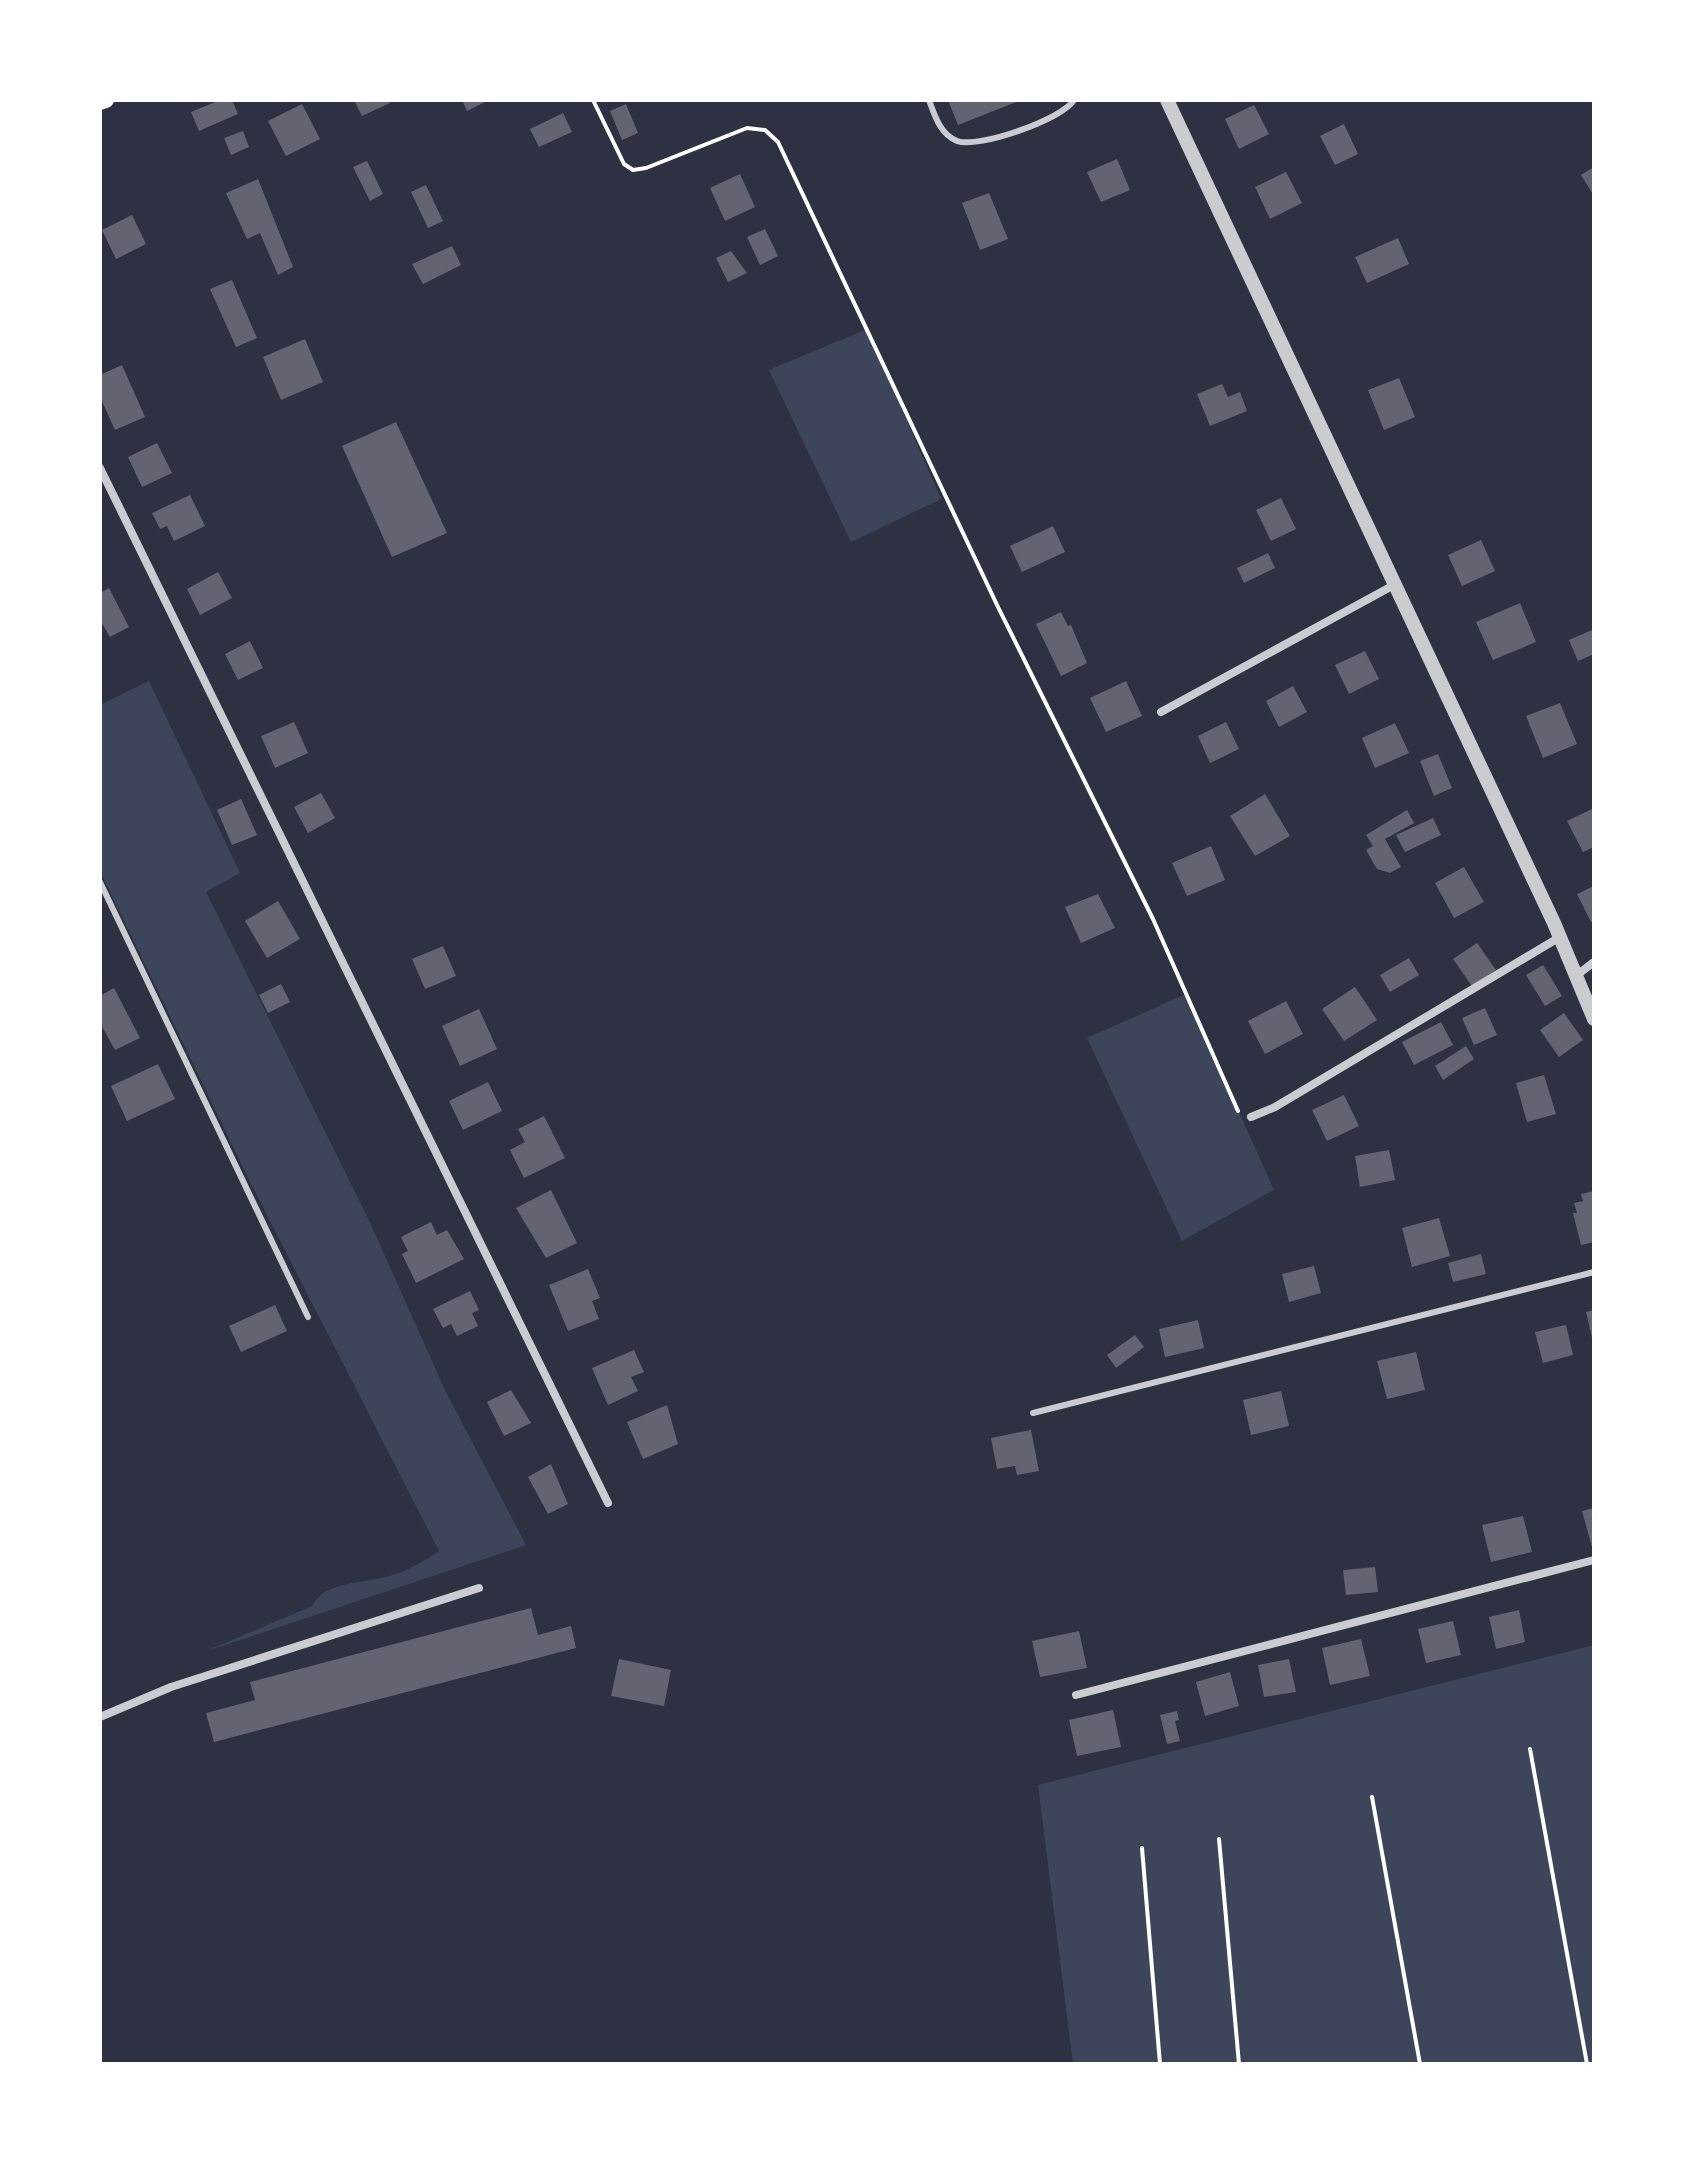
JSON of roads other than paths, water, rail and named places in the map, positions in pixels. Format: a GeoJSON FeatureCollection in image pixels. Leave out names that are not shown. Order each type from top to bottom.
{"type":"FeatureCollection","features":[{"type":"Feature","properties":{"kind":"main road"},"geometry":{"type":"LineString","coordinates":[[100,102],[106,100]]}},
{"type":"Feature","properties":{"kind":"street"},"geometry":{"type":"LineString","coordinates":[[1167,100],[1560,937],[1594,1019]]}},
{"type":"Feature","properties":{"kind":"street"},"geometry":{"type":"LineString","coordinates":[[100,468],[608,1503]]}},
{"type":"Feature","properties":{"kind":"street"},"geometry":{"type":"LineString","coordinates":[[1161,712],[1394,585]]}},
{"type":"Feature","properties":{"kind":"street"},"geometry":{"type":"LineString","coordinates":[[1251,1117],[1275,1107],[1560,937]]}},
{"type":"Feature","properties":{"kind":"street"},"geometry":{"type":"LineString","coordinates":[[1577,975],[1594,962]]}},
{"type":"Feature","properties":{"kind":"street"},"geometry":{"type":"LineString","coordinates":[[1076,1695],[1594,1560]]}},
{"type":"Feature","properties":{"kind":"street"},"geometry":{"type":"LineString","coordinates":[[100,1717],[171,1687],[479,1588]]}},
{"type":"Feature","properties":{"kind":"lane"},"geometry":{"type":"LineString","coordinates":[[929,100],[941,128],[956,140],[970,143],[1052,117],[1070,107],[1074,100]]}},
{"type":"Feature","properties":{"kind":"lane"},"geometry":{"type":"LineString","coordinates":[[100,882],[308,1317]]}},
{"type":"Feature","properties":{"kind":"lane"},"geometry":{"type":"LineString","coordinates":[[1033,1413],[1594,1272]]}}]}
